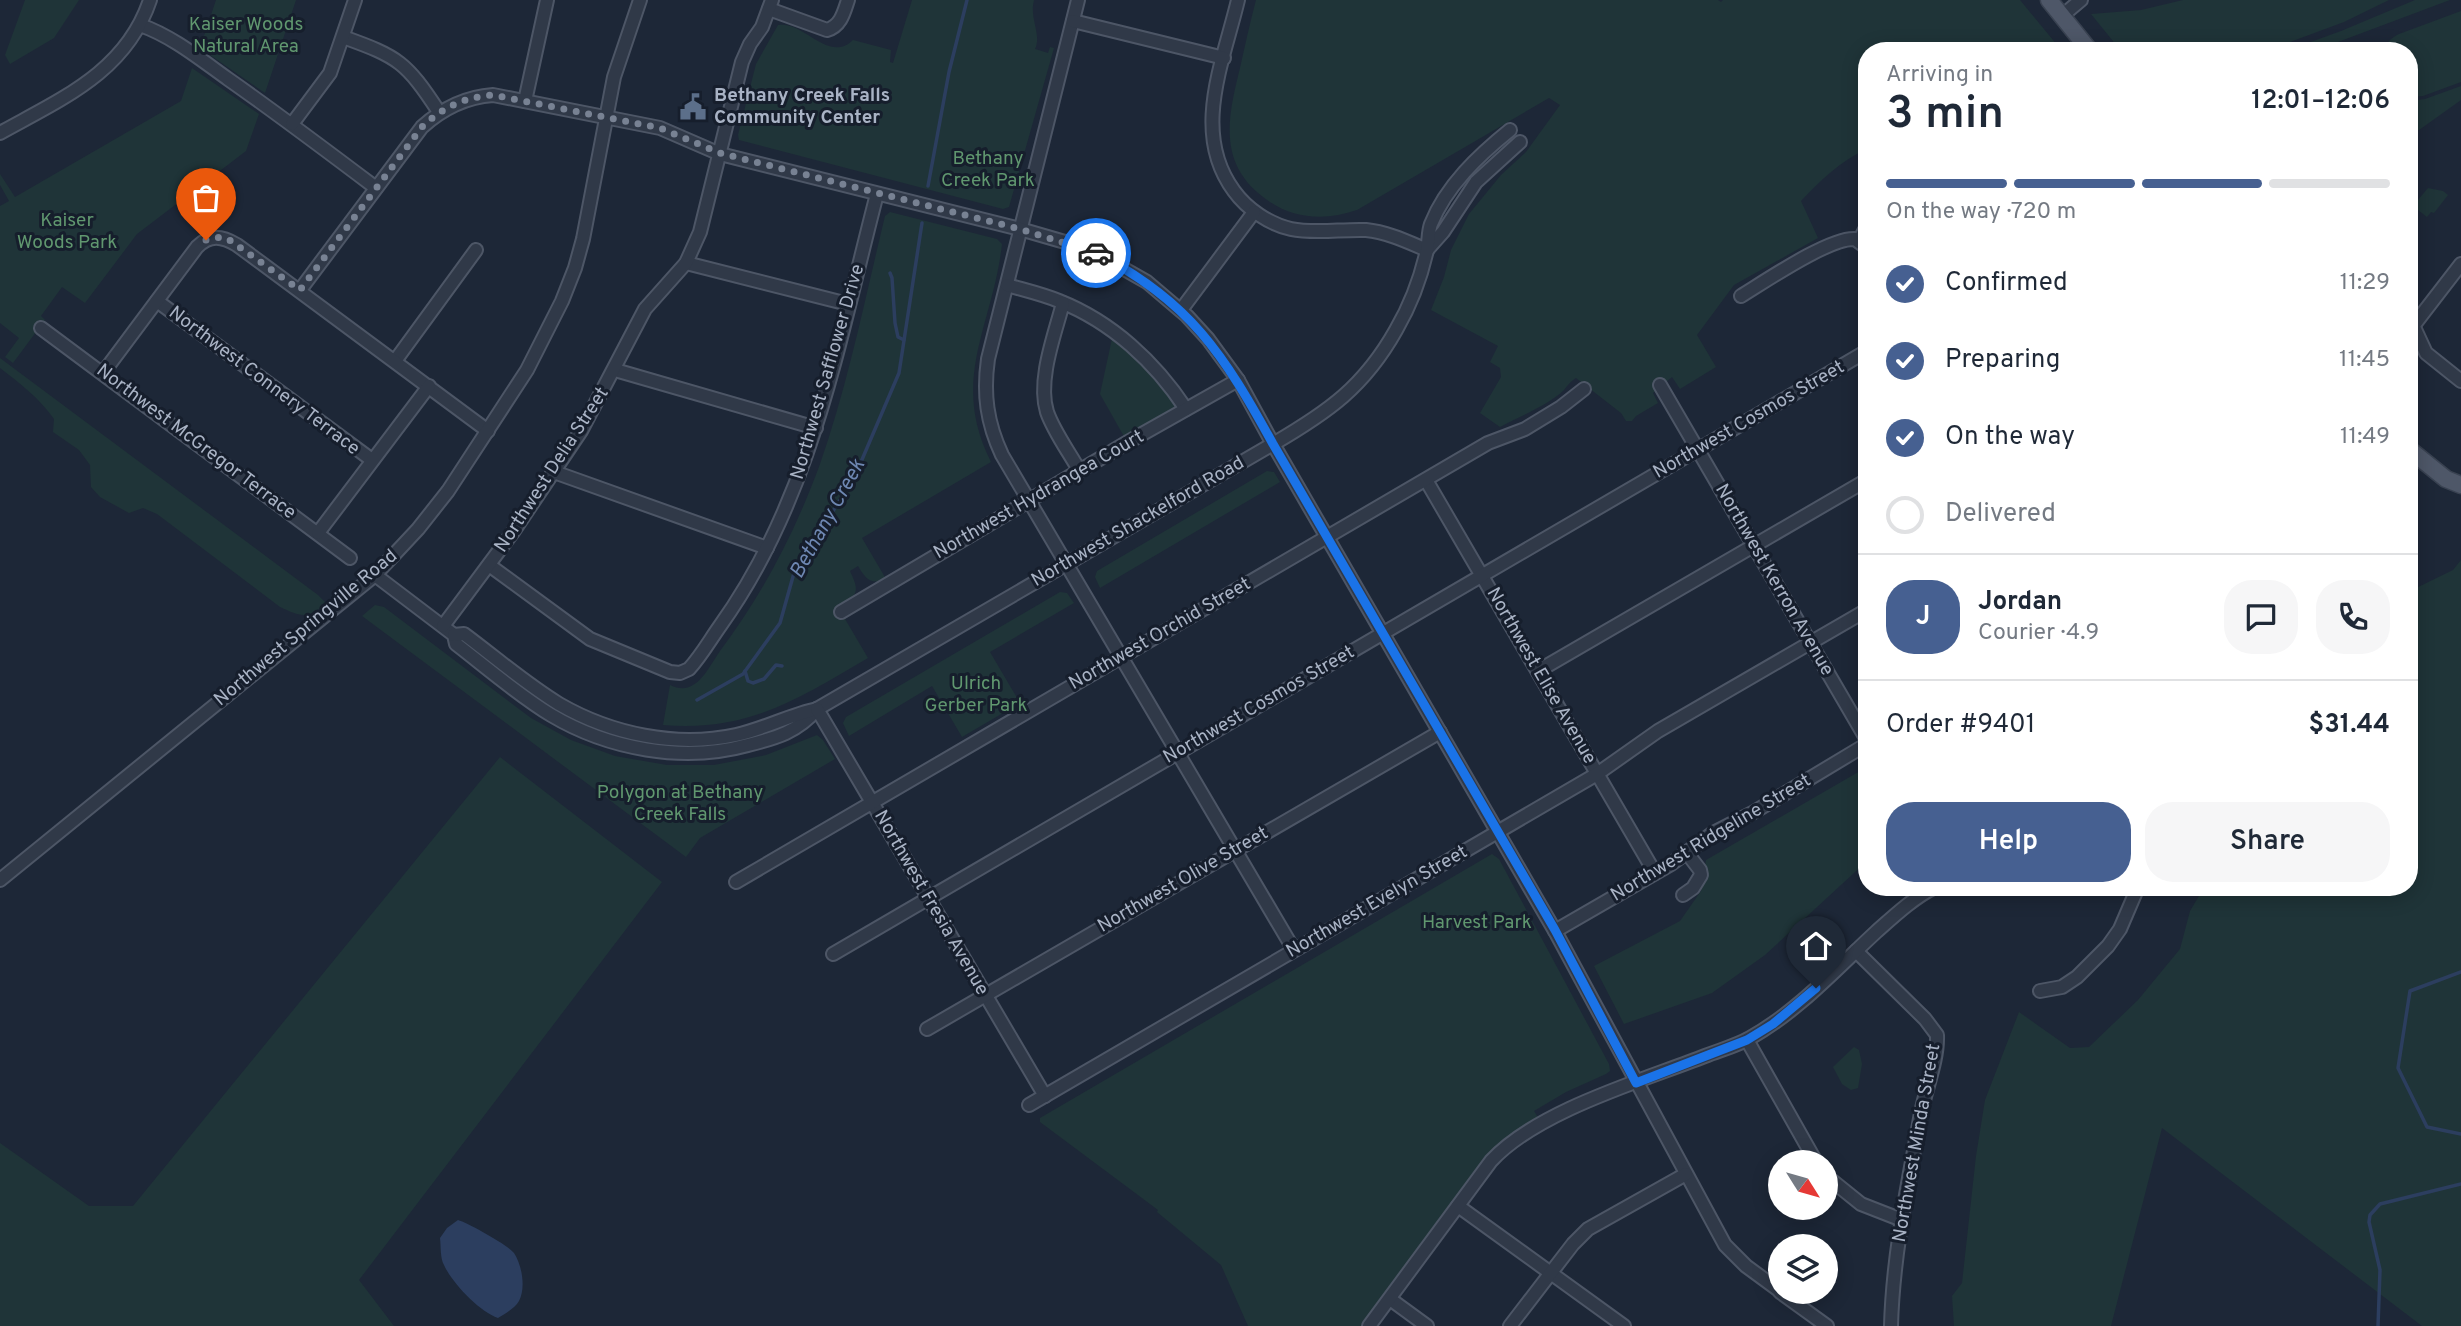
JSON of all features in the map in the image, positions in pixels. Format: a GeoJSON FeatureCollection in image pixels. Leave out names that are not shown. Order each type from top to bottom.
{"type":"FeatureCollection","features":[{"type":"Feature","properties":{"kind":"main road"},"geometry":{"type":"LineString","coordinates":[[2049,0],[2083,42]]}},
{"type":"Feature","properties":{"kind":"main road"},"geometry":{"type":"LineString","coordinates":[[2418,456],[2446,479],[2461,485]]}},
{"type":"Feature","properties":{"kind":"street"},"geometry":{"type":"LineString","coordinates":[[0,133],[85,85],[103,71],[130,42],[150,0]]}},
{"type":"Feature","properties":{"kind":"street"},"geometry":{"type":"LineString","coordinates":[[292,124],[326,81],[355,0]]}},
{"type":"Feature","properties":{"kind":"street"},"geometry":{"type":"LineString","coordinates":[[525,101],[547,0]]}},
{"type":"Feature","properties":{"kind":"street","name":"Northwest Springville Road"},"geometry":{"type":"LineString","coordinates":[[0,880],[375,575],[433,511],[537,353],[570,281],[588,215],[619,58],[640,0]]}},
{"type":"Feature","properties":{"kind":"street"},"geometry":{"type":"LineString","coordinates":[[771,4],[827,30],[839,22],[848,0]]}},
{"type":"Feature","properties":{"kind":"street"},"geometry":{"type":"LineString","coordinates":[[1078,0],[988,359],[985,378],[987,415],[1002,455],[1294,950]]}},
{"type":"Feature","properties":{"kind":"street"},"geometry":{"type":"LineString","coordinates":[[1238,0],[1212,114],[1213,145],[1227,181],[1254,212],[1288,228],[1306,231],[1370,230],[1427,250]]}},
{"type":"Feature","properties":{"kind":"street"},"geometry":{"type":"LineString","coordinates":[[2062,16],[2081,0]]}},
{"type":"Feature","properties":{"kind":"street","name":"Northwest Delia Street"},"geometry":{"type":"LineString","coordinates":[[443,626],[489,565],[581,431],[645,309],[686,263],[700,232],[742,62],[762,27],[771,4]]}},
{"type":"Feature","properties":{"kind":"street"},"geometry":{"type":"LineString","coordinates":[[1073,21],[1224,58]]}},
{"type":"Feature","properties":{"kind":"street"},"geometry":{"type":"LineString","coordinates":[[140,25],[156,30],[177,43],[292,124],[376,188]]}},
{"type":"Feature","properties":{"kind":"street"},"geometry":{"type":"LineString","coordinates":[[343,37],[381,50],[399,61],[421,84],[439,112]]}},
{"type":"Feature","properties":{"kind":"street"},"geometry":{"type":"LineString","coordinates":[[300,290],[422,127],[452,105],[479,96],[493,95],[660,128],[720,153],[1020,229],[1089,249],[1147,282],[1181,310],[1208,339],[1238,380],[1555,930],[1725,1245],[1746,1266],[1768,1282]]}},
{"type":"Feature","properties":{"kind":"street","name":"Northwest Shackelford Road"},"geometry":{"type":"LineString","coordinates":[[375,575],[454,635],[456,644],[551,715],[602,739],[665,752],[703,753],[736,749],[786,733],[805,724],[817,709],[1320,416],[1362,379],[1397,328],[1417,282],[1427,250],[1430,226],[1450,192],[1485,150],[1510,130]]}},
{"type":"Feature","properties":{"kind":"street","name":"Northwest Shackelford Road"},"geometry":{"type":"LineString","coordinates":[[1427,250],[1443,233],[1476,182],[1520,142]]}},
{"type":"Feature","properties":{"kind":"street","name":"Northwest Safflower Drive"},"geometry":{"type":"LineString","coordinates":[[489,565],[590,639],[670,672],[680,673],[694,664],[737,602],[768,548],[793,494],[817,428],[877,194]]}},
{"type":"Feature","properties":{"kind":"street"},"geometry":{"type":"LineString","coordinates":[[1181,310],[1254,212]]}},
{"type":"Feature","properties":{"kind":"street"},"geometry":{"type":"LineString","coordinates":[[103,373],[197,247],[212,237],[221,237],[237,245],[300,290],[488,431]]}},
{"type":"Feature","properties":{"kind":"street"},"geometry":{"type":"LineString","coordinates":[[1741,296],[1841,240],[1858,242]]}},
{"type":"Feature","properties":{"kind":"street"},"geometry":{"type":"LineString","coordinates":[[395,361],[475,250]]}},
{"type":"Feature","properties":{"kind":"street"},"geometry":{"type":"LineString","coordinates":[[686,263],[848,304]]}},
{"type":"Feature","properties":{"kind":"street"},"geometry":{"type":"LineString","coordinates":[[2418,319],[2461,264]]}},
{"type":"Feature","properties":{"kind":"street"},"geometry":{"type":"LineString","coordinates":[[1007,285],[1080,310],[1125,340],[1153,366],[1186,409]]}},
{"type":"Feature","properties":{"kind":"street","name":"Northwest Connery Terrace"},"geometry":{"type":"LineString","coordinates":[[157,301],[372,460]]}},
{"type":"Feature","properties":{"kind":"street"},"geometry":{"type":"LineString","coordinates":[[1063,303],[1046,372],[1045,400],[1051,421],[1079,470]]}},
{"type":"Feature","properties":{"kind":"street","name":"Northwest McGregor Terrace"},"geometry":{"type":"LineString","coordinates":[[41,328],[350,558]]}},
{"type":"Feature","properties":{"kind":"street"},"geometry":{"type":"LineString","coordinates":[[2418,339],[2426,354]]}},
{"type":"Feature","properties":{"kind":"street"},"geometry":{"type":"LineString","coordinates":[[2418,352],[2426,354],[2461,381]]}},
{"type":"Feature","properties":{"kind":"street","name":"Northwest Cosmos Street"},"geometry":{"type":"LineString","coordinates":[[834,954],[1858,356]]}},
{"type":"Feature","properties":{"kind":"street"},"geometry":{"type":"LineString","coordinates":[[614,370],[817,428]]}},
{"type":"Feature","properties":{"kind":"street","name":"Northwest Hydrangea Court"},"geometry":{"type":"LineString","coordinates":[[841,611],[1079,470],[1238,380]]}},
{"type":"Feature","properties":{"kind":"street","name":"Northwest Kerron Avenue"},"geometry":{"type":"LineString","coordinates":[[1660,385],[1858,726]]}},
{"type":"Feature","properties":{"kind":"street"},"geometry":{"type":"LineString","coordinates":[[318,533],[429,386]]}},
{"type":"Feature","properties":{"kind":"street","name":"Northwest Orchid Street"},"geometry":{"type":"LineString","coordinates":[[736,881],[1488,443],[1525,429],[1561,407],[1584,388]]}},
{"type":"Feature","properties":{"kind":"street"},"geometry":{"type":"LineString","coordinates":[[554,472],[768,548]]}},
{"type":"Feature","properties":{"kind":"street","name":"Northwest Elise Avenue"},"geometry":{"type":"LineString","coordinates":[[1426,480],[1655,873]]}},
{"type":"Feature","properties":{"kind":"street"},"geometry":{"type":"LineString","coordinates":[[1538,671],[1858,485]]}},
{"type":"Feature","properties":{"kind":"street","name":"Northwest Evelyn Street"},"geometry":{"type":"LineString","coordinates":[[1029,1105],[1597,774],[1658,732],[1858,615]]}},
{"type":"Feature","properties":{"kind":"street","name":"Northwest Fresia Avenue"},"geometry":{"type":"LineString","coordinates":[[817,709],[1045,1096]]}},
{"type":"Feature","properties":{"kind":"street","name":"Northwest Olive Street"},"geometry":{"type":"LineString","coordinates":[[927,1029],[1440,732]]}},
{"type":"Feature","properties":{"kind":"street","name":"Northwest Ridgeline Street"},"geometry":{"type":"LineString","coordinates":[[1555,930],[1655,873],[1713,833],[1754,812],[1858,748]]}},
{"type":"Feature","properties":{"kind":"street"},"geometry":{"type":"LineString","coordinates":[[1683,895],[1693,888],[1701,875],[1686,853]]}},
{"type":"Feature","properties":{"kind":"street"},"geometry":{"type":"LineString","coordinates":[[1369,1326],[1491,1161],[1515,1139],[1541,1123],[1747,1040],[1802,1001],[1902,909],[1922,896]]}},
{"type":"Feature","properties":{"kind":"street"},"geometry":{"type":"LineString","coordinates":[[2040,991],[2062,987],[2077,977],[2108,946],[2120,929],[2134,896]]}},
{"type":"Feature","properties":{"kind":"street","name":"Northwest Minda Street"},"geometry":{"type":"LineString","coordinates":[[1856,951],[1925,1019],[1937,1035],[1936,1052],[1924,1100],[1902,1220],[1892,1292],[1891,1326]]}},
{"type":"Feature","properties":{"kind":"street"},"geometry":{"type":"LineString","coordinates":[[1747,1040],[1809,1150]]}},
{"type":"Feature","properties":{"kind":"street"},"geometry":{"type":"LineString","coordinates":[[1510,1326],[1573,1244],[1588,1229],[1686,1174]]}},
{"type":"Feature","properties":{"kind":"street"},"geometry":{"type":"LineString","coordinates":[[1838,1185],[1861,1204],[1902,1220]]}},
{"type":"Feature","properties":{"kind":"street"},"geometry":{"type":"LineString","coordinates":[[1458,1206],[1624,1326]]}},
{"type":"Feature","properties":{"kind":"street"},"geometry":{"type":"LineString","coordinates":[[1390,1299],[1427,1326]]}},
{"type":"Feature","properties":{"kind":"street"},"geometry":{"type":"LineString","coordinates":[[1797,1304],[1827,1326]]}},
{"type":"Feature","properties":{"kind":"green space"},"geometry":{"type":"Polygon","coordinates":[[[25,0],[79,0],[54,38],[10,64],[5,55],[25,0]]]}},
{"type":"Feature","properties":{"kind":"green space","name":"Kaiser Woods Natural Area"},"geometry":{"type":"Polygon","coordinates":[[[216,0],[296,0],[265,93],[200,48],[216,0]]]}},
{"type":"Feature","properties":{"kind":"green space","name":"Bethany Creek Park"},"geometry":{"type":"Polygon","coordinates":[[[912,0],[1034,0],[1037,38],[1035,49],[1048,53],[1050,47],[1054,48],[1009,207],[1003,209],[739,140],[756,64],[778,25],[798,29],[825,45],[844,46],[853,40],[891,50],[890,62],[893,63],[912,0]]]}},
{"type":"Feature","properties":{"kind":"green space"},"geometry":{"type":"Polygon","coordinates":[[[1256,0],[2020,0],[2055,42],[1858,42],[1858,154],[1824,178],[1801,201],[1818,238],[1734,285],[1697,335],[1716,367],[1680,389],[1672,377],[1653,393],[1658,403],[1632,421],[1626,421],[1621,413],[1576,378],[1550,401],[1500,427],[1480,413],[1501,377],[1500,368],[1490,362],[1498,346],[1431,310],[1451,250],[1469,214],[1501,175],[1526,152],[1560,105],[1549,98],[1357,210],[1324,217],[1302,215],[1280,208],[1253,188],[1241,174],[1230,141],[1235,87],[1256,0]]]}},
{"type":"Feature","properties":{"kind":"green space"},"geometry":{"type":"Polygon","coordinates":[[[2183,0],[2389,0],[2344,22],[2290,42],[2114,42],[2091,14],[2141,10],[2183,0]]]}},
{"type":"Feature","properties":{"kind":"green space"},"geometry":{"type":"Polygon","coordinates":[[[2415,0],[2450,0],[2338,42],[2311,42],[2415,0]]]}},
{"type":"Feature","properties":{"kind":"green space"},"geometry":{"type":"Polygon","coordinates":[[[2461,11],[2461,82],[2418,96],[2418,42],[2389,42],[2399,34],[2461,11]]]}},
{"type":"Feature","properties":{"kind":"green space","name":"Kaiser Woods Park"},"geometry":{"type":"Polygon","coordinates":[[[192,68],[259,114],[246,151],[137,234],[85,303],[62,287],[41,316],[45,320],[13,363],[5,357],[19,338],[0,323],[0,206],[9,201],[0,185],[0,174],[15,197],[181,101],[192,68]]]}},
{"type":"Feature","properties":{"kind":"green space"},"geometry":{"type":"Polygon","coordinates":[[[2461,86],[2461,100],[2418,130],[2418,100],[2461,86]]]}},
{"type":"Feature","properties":{"kind":"green space"},"geometry":{"type":"Polygon","coordinates":[[[2428,188],[2443,191],[2448,195],[2434,213],[2431,212],[2427,217],[2418,210],[2418,200],[2428,188]]]}},
{"type":"Feature","properties":{"kind":"green space"},"geometry":{"type":"Polygon","coordinates":[[[890,212],[997,239],[1002,244],[977,353],[974,378],[974,404],[979,432],[991,462],[862,538],[886,579],[876,582],[869,580],[858,566],[850,571],[855,592],[838,607],[868,658],[795,699],[747,718],[693,726],[663,725],[670,685],[687,688],[706,673],[764,584],[800,513],[820,464],[839,403],[885,216],[890,212]]]}},
{"type":"Feature","properties":{"kind":"green space"},"geometry":{"type":"Polygon","coordinates":[[[1113,334],[1131,348],[1177,403],[1175,410],[1126,440],[1100,394],[1113,334]]]}},
{"type":"Feature","properties":{"kind":"green space"},"geometry":{"type":"Polygon","coordinates":[[[0,358],[327,604],[304,615],[280,607],[157,514],[143,508],[129,513],[100,497],[91,487],[90,465],[79,450],[53,432],[54,419],[36,398],[0,368],[0,358]]]}},
{"type":"Feature","properties":{"kind":"green space"},"geometry":{"type":"Polygon","coordinates":[[[1267,471],[1274,472],[1280,482],[1100,588],[1095,577],[1097,571],[1267,471]]]}},
{"type":"Feature","properties":{"kind":"green space"},"geometry":{"type":"Polygon","coordinates":[[[2461,560],[2461,1326],[2422,1326],[2162,1128],[2111,1326],[1954,1326],[1952,1296],[1962,1283],[1985,1100],[2019,1012],[2070,1048],[2089,1047],[2138,1000],[2180,949],[2190,911],[2199,896],[2418,896],[2418,587],[2453,570],[2461,560]]]}},
{"type":"Feature","properties":{"kind":"green space","name":"Ulrich Gerber Park"},"geometry":{"type":"Polygon","coordinates":[[[1060,592],[1067,593],[1074,603],[990,652],[1020,703],[962,737],[932,686],[849,736],[843,723],[846,717],[1060,592]]]}},
{"type":"Feature","properties":{"kind":"green space","name":"Polygon at Bethany Creek Falls"},"geometry":{"type":"Polygon","coordinates":[[[375,605],[384,607],[531,718],[571,740],[615,756],[667,765],[714,765],[766,755],[817,735],[835,759],[700,838],[686,857],[362,616],[375,605]]]}},
{"type":"Feature","properties":{"kind":"green space"},"geometry":{"type":"Polygon","coordinates":[[[500,757],[662,882],[359,1280],[394,1326],[0,1326],[0,1143],[89,1206],[133,1206],[500,757]]]}},
{"type":"Feature","properties":{"kind":"green space"},"geometry":{"type":"Polygon","coordinates":[[[1858,772],[1858,869],[1765,955],[1712,993],[1624,1024],[1594,966],[1680,921],[1701,891],[1706,860],[1858,772]]]}},
{"type":"Feature","properties":{"kind":"green space","name":"Harvest Park"},"geometry":{"type":"Polygon","coordinates":[[[1492,854],[1499,859],[1609,1064],[1610,1071],[1534,1111],[1542,1124],[1511,1144],[1370,1326],[1248,1326],[1221,1265],[1157,1212],[1158,1210],[1040,1122],[1040,1118],[1492,854]]]}},
{"type":"Feature","properties":{"kind":"green space"},"geometry":{"type":"Polygon","coordinates":[[[1854,1047],[1859,1050],[1862,1064],[1858,1088],[1851,1090],[1842,1084],[1833,1067],[1854,1047]]]}},
{"type":"Feature","properties":{"kind":"water"},"geometry":{"type":"Polygon","coordinates":[[[458,1220],[504,1245],[517,1258],[522,1277],[521,1296],[515,1306],[498,1318],[483,1310],[467,1296],[453,1280],[443,1262],[440,1238],[447,1228],[458,1220]]]}},
{"type":"Feature","properties":{"kind":"waterway","name":"Bethany Creek"},"geometry":{"type":"LineString","coordinates":[[928,186],[949,72],[967,0]]}},
{"type":"Feature","properties":{"kind":"waterway","name":"Bethany Creek"},"geometry":{"type":"LineString","coordinates":[[697,700],[743,674],[780,623],[794,573],[855,476],[899,373],[922,223]]}},
{"type":"Feature","properties":{"kind":"waterway"},"geometry":{"type":"LineString","coordinates":[[890,273],[895,323],[898,337],[904,340]]}},
{"type":"Feature","properties":{"kind":"waterway"},"geometry":{"type":"LineString","coordinates":[[745,671],[748,681],[753,683],[764,679],[776,665],[782,666]]}},
{"type":"Feature","properties":{"kind":"waterway"},"geometry":{"type":"LineString","coordinates":[[2461,972],[2410,991],[2398,1068],[2427,1127],[2461,1134]]}},
{"type":"Feature","properties":{"kind":"waterway"},"geometry":{"type":"LineString","coordinates":[[2378,1326],[2380,1270],[2369,1222],[2370,1215],[2380,1204],[2461,1184]]}},
{"type":"Feature","properties":{"kind":"way so far"},"geometry":{"type":"LineString","coordinates":[[206,240],[212,237],[228,239],[300,290],[422,127],[452,105],[479,96],[493,95],[660,128],[720,153],[1020,229],[1096,253]]}},
{"type":"Feature","properties":{"kind":"place","name":"Bethany Creek Falls Community Center"},"geometry":{"type":"Point","coordinates":[693,107]}},
{"type":"Feature","properties":{"kind":"route"},"geometry":{"type":"LineString","coordinates":[[1096,253],[1128,270],[1165,296],[1208,339],[1238,380],[1555,930],[1636,1083],[1747,1040],[1773,1024],[1816,988]]}}]}
